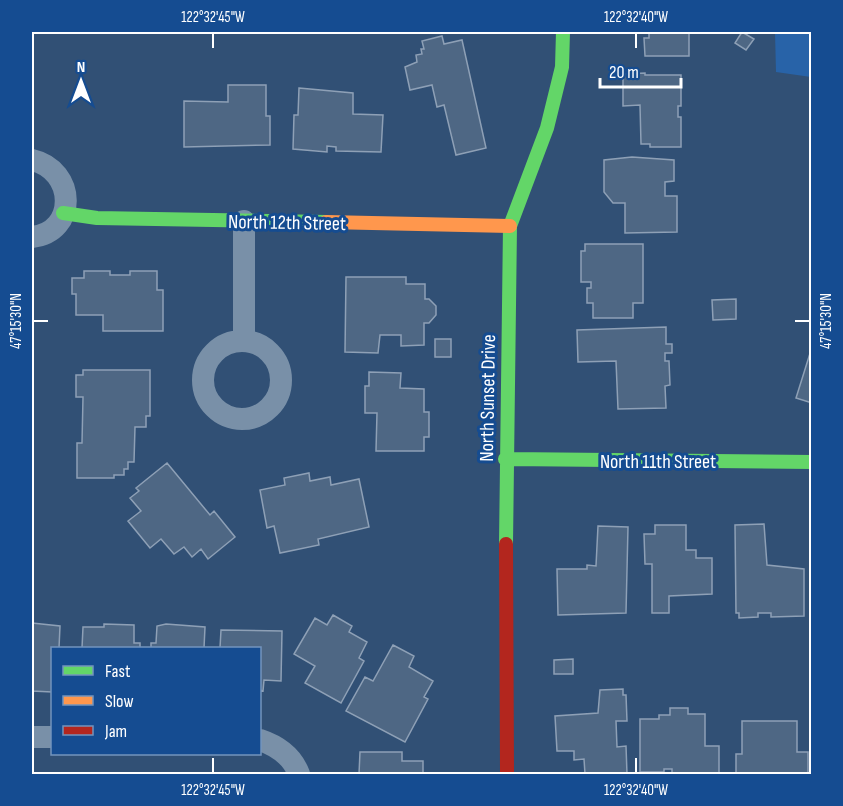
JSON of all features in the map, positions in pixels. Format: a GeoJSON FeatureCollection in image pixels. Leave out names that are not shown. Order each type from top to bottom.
{"type":"FeatureCollection","features":[{"type":"Feature","properties":{"kind":"street","name":"North Sunset Drive"},"geometry":{"type":"LineString","coordinates":[[507,774],[506,459],[510,226],[547,128],[562,67],[563,32]]}},
{"type":"Feature","properties":{"kind":"street"},"geometry":{"type":"LineString","coordinates":[[32,160],[53,169],[61,178],[65,190],[63,213],[48,232],[32,237]]}},
{"type":"Feature","properties":{"kind":"street","name":"North 12th Street"},"geometry":{"type":"LineString","coordinates":[[63,213],[97,218],[510,226]]}},
{"type":"Feature","properties":{"kind":"street"},"geometry":{"type":"LineString","coordinates":[[244,221],[244,341]]}},
{"type":"Feature","properties":{"kind":"street","name":"North 11th Street"},"geometry":{"type":"LineString","coordinates":[[506,459],[812,462]]}},
{"type":"Feature","properties":{"kind":"street"},"geometry":{"type":"LineString","coordinates":[[32,737],[51,737]]}},
{"type":"Feature","properties":{"kind":"street"},"geometry":{"type":"LineString","coordinates":[[270,744],[290,757],[299,774]]}},
{"type":"Feature","properties":{"kind":"shaded area"},"geometry":{"type":"Polygon","coordinates":[[[775,32],[811,32],[811,77],[776,72],[775,32]]]}},
{"type":"Feature","properties":{"kind":"building"},"geometry":{"type":"Polygon","coordinates":[[[649,32],[689,32],[689,56],[645,56],[644,38],[649,38],[649,32]]]}},
{"type":"Feature","properties":{"kind":"building"},"geometry":{"type":"Polygon","coordinates":[[[742,32],[754,39],[746,50],[735,43],[742,32]]]}},
{"type":"Feature","properties":{"kind":"building"},"geometry":{"type":"Polygon","coordinates":[[[442,36],[444,44],[462,40],[486,148],[456,155],[444,105],[437,107],[432,85],[410,90],[405,67],[417,62],[416,55],[422,54],[421,49],[424,49],[422,41],[442,36]]]}},
{"type":"Feature","properties":{"kind":"building"},"geometry":{"type":"Polygon","coordinates":[[[645,73],[645,75],[681,75],[681,106],[678,106],[678,117],[681,117],[681,147],[650,147],[650,144],[641,144],[640,105],[623,106],[623,74],[645,73]]]}},
{"type":"Feature","properties":{"kind":"building"},"geometry":{"type":"Polygon","coordinates":[[[228,85],[266,85],[266,116],[270,116],[270,145],[184,147],[184,101],[228,102],[228,85]]]}},
{"type":"Feature","properties":{"kind":"building"},"geometry":{"type":"Polygon","coordinates":[[[299,88],[353,93],[353,114],[383,115],[381,152],[336,151],[336,147],[327,146],[327,152],[293,149],[294,115],[298,115],[299,88]]]}},
{"type":"Feature","properties":{"kind":"building"},"geometry":{"type":"Polygon","coordinates":[[[632,157],[674,160],[674,181],[665,182],[665,196],[677,196],[677,232],[625,233],[625,203],[613,203],[604,192],[604,160],[632,157]]]}},
{"type":"Feature","properties":{"kind":"building"},"geometry":{"type":"Polygon","coordinates":[[[585,244],[643,244],[643,303],[633,303],[633,318],[593,318],[593,303],[587,303],[587,288],[591,288],[591,282],[581,282],[581,251],[585,251],[585,244]]]}},
{"type":"Feature","properties":{"kind":"building"},"geometry":{"type":"Polygon","coordinates":[[[84,271],[110,271],[110,275],[130,275],[130,271],[157,271],[157,290],[163,290],[163,331],[103,331],[103,315],[76,315],[76,294],[72,294],[72,278],[84,278],[84,271]]]}},
{"type":"Feature","properties":{"kind":"building"},"geometry":{"type":"Polygon","coordinates":[[[346,277],[406,277],[406,284],[425,284],[425,299],[429,299],[436,306],[436,315],[429,323],[424,323],[424,345],[401,346],[401,335],[380,335],[378,353],[345,352],[346,277]]]}},
{"type":"Feature","properties":{"kind":"building"},"geometry":{"type":"Polygon","coordinates":[[[736,299],[736,319],[713,320],[712,300],[736,299]]]}},
{"type":"Feature","properties":{"kind":"building"},"geometry":{"type":"Polygon","coordinates":[[[666,327],[666,344],[672,344],[672,353],[665,353],[665,361],[669,361],[670,385],[665,386],[666,408],[618,409],[616,361],[578,362],[577,330],[666,327]]]}},
{"type":"Feature","properties":{"kind":"building"},"geometry":{"type":"Polygon","coordinates":[[[435,339],[451,339],[451,357],[435,357],[435,339]]]}},
{"type":"Feature","properties":{"kind":"building"},"geometry":{"type":"Polygon","coordinates":[[[812,347],[812,403],[796,398],[812,347]]]}},
{"type":"Feature","properties":{"kind":"building"},"geometry":{"type":"Polygon","coordinates":[[[83,370],[150,370],[150,416],[146,416],[146,427],[135,427],[134,462],[128,462],[128,469],[124,469],[124,475],[114,475],[114,478],[77,478],[77,443],[82,443],[83,397],[76,397],[76,375],[83,375],[83,370]]]}},
{"type":"Feature","properties":{"kind":"building"},"geometry":{"type":"Polygon","coordinates":[[[369,372],[401,373],[400,388],[424,389],[424,412],[429,412],[429,437],[424,437],[424,451],[376,451],[377,413],[365,413],[365,386],[369,386],[369,372]]]}},
{"type":"Feature","properties":{"kind":"building"},"geometry":{"type":"Polygon","coordinates":[[[167,463],[210,515],[214,511],[235,537],[208,559],[201,549],[192,557],[184,547],[174,554],[161,539],[150,548],[128,521],[141,511],[130,498],[139,491],[136,488],[167,463]]]}},
{"type":"Feature","properties":{"kind":"building"},"geometry":{"type":"Polygon","coordinates":[[[309,473],[310,481],[330,477],[331,485],[359,479],[369,527],[318,539],[319,545],[280,553],[274,526],[267,528],[260,490],[285,485],[284,478],[309,473]]]}},
{"type":"Feature","properties":{"kind":"building"},"geometry":{"type":"Polygon","coordinates":[[[764,524],[767,565],[804,569],[804,616],[771,617],[771,613],[758,613],[758,617],[739,618],[739,613],[736,613],[735,525],[764,524]]]}},
{"type":"Feature","properties":{"kind":"building"},"geometry":{"type":"Polygon","coordinates":[[[655,525],[686,525],[686,550],[696,550],[696,558],[712,558],[712,594],[669,596],[669,613],[652,613],[652,564],[645,564],[644,534],[655,534],[655,525]]]}},
{"type":"Feature","properties":{"kind":"building"},"geometry":{"type":"Polygon","coordinates":[[[598,526],[628,527],[626,613],[558,615],[557,569],[587,569],[587,565],[596,566],[598,526]]]}},
{"type":"Feature","properties":{"kind":"building"},"geometry":{"type":"Polygon","coordinates":[[[333,615],[352,626],[349,632],[367,642],[359,658],[364,661],[341,703],[305,683],[315,666],[294,654],[315,618],[327,625],[333,615]]]}},
{"type":"Feature","properties":{"kind":"building"},"geometry":{"type":"Polygon","coordinates":[[[32,623],[60,626],[59,647],[51,647],[51,692],[32,691],[32,623]]]}},
{"type":"Feature","properties":{"kind":"building"},"geometry":{"type":"Polygon","coordinates":[[[104,624],[134,625],[134,643],[140,643],[140,647],[82,647],[83,627],[104,627],[104,624]]]}},
{"type":"Feature","properties":{"kind":"building"},"geometry":{"type":"Polygon","coordinates":[[[166,624],[205,627],[204,647],[151,647],[151,643],[156,643],[157,626],[166,624]]]}},
{"type":"Feature","properties":{"kind":"building"},"geometry":{"type":"Polygon","coordinates":[[[221,630],[282,631],[281,681],[264,680],[263,691],[261,690],[261,647],[220,647],[221,630]]]}},
{"type":"Feature","properties":{"kind":"building"},"geometry":{"type":"Polygon","coordinates":[[[393,645],[414,656],[409,667],[433,681],[424,697],[428,699],[405,742],[346,711],[365,677],[373,681],[393,645]]]}},
{"type":"Feature","properties":{"kind":"building"},"geometry":{"type":"Polygon","coordinates":[[[573,659],[573,674],[554,674],[554,660],[573,659]]]}},
{"type":"Feature","properties":{"kind":"building"},"geometry":{"type":"Polygon","coordinates":[[[623,689],[623,695],[626,695],[627,721],[616,721],[617,747],[626,746],[627,774],[585,774],[584,759],[574,760],[574,751],[557,751],[555,716],[598,713],[600,690],[623,689]]]}},
{"type":"Feature","properties":{"kind":"building"},"geometry":{"type":"Polygon","coordinates":[[[670,708],[688,708],[688,714],[705,714],[705,746],[719,746],[719,774],[672,774],[672,769],[664,769],[664,772],[640,772],[640,719],[659,719],[659,715],[670,715],[670,708]]]}},
{"type":"Feature","properties":{"kind":"building"},"geometry":{"type":"Polygon","coordinates":[[[742,721],[797,721],[797,752],[808,752],[808,774],[736,774],[736,754],[742,754],[742,721]]]}},
{"type":"Feature","properties":{"kind":"building"},"geometry":{"type":"Polygon","coordinates":[[[360,752],[402,752],[402,761],[423,761],[423,774],[359,774],[360,752]]]}},
{"type":"Feature","properties":{"kind":"traffic: fast"},"geometry":{"type":"LineString","coordinates":[[506,544],[510,226],[547,128],[562,67],[563,32]]}},
{"type":"Feature","properties":{"kind":"traffic: fast"},"geometry":{"type":"LineString","coordinates":[[63,213],[97,218],[326,222]]}},
{"type":"Feature","properties":{"kind":"traffic: fast"},"geometry":{"type":"LineString","coordinates":[[505,459],[812,462]]}},
{"type":"Feature","properties":{"kind":"traffic: slow"},"geometry":{"type":"LineString","coordinates":[[326,222],[510,226]]}},
{"type":"Feature","properties":{"kind":"traffic: jam"},"geometry":{"type":"LineString","coordinates":[[506,544],[507,774]]}}]}
